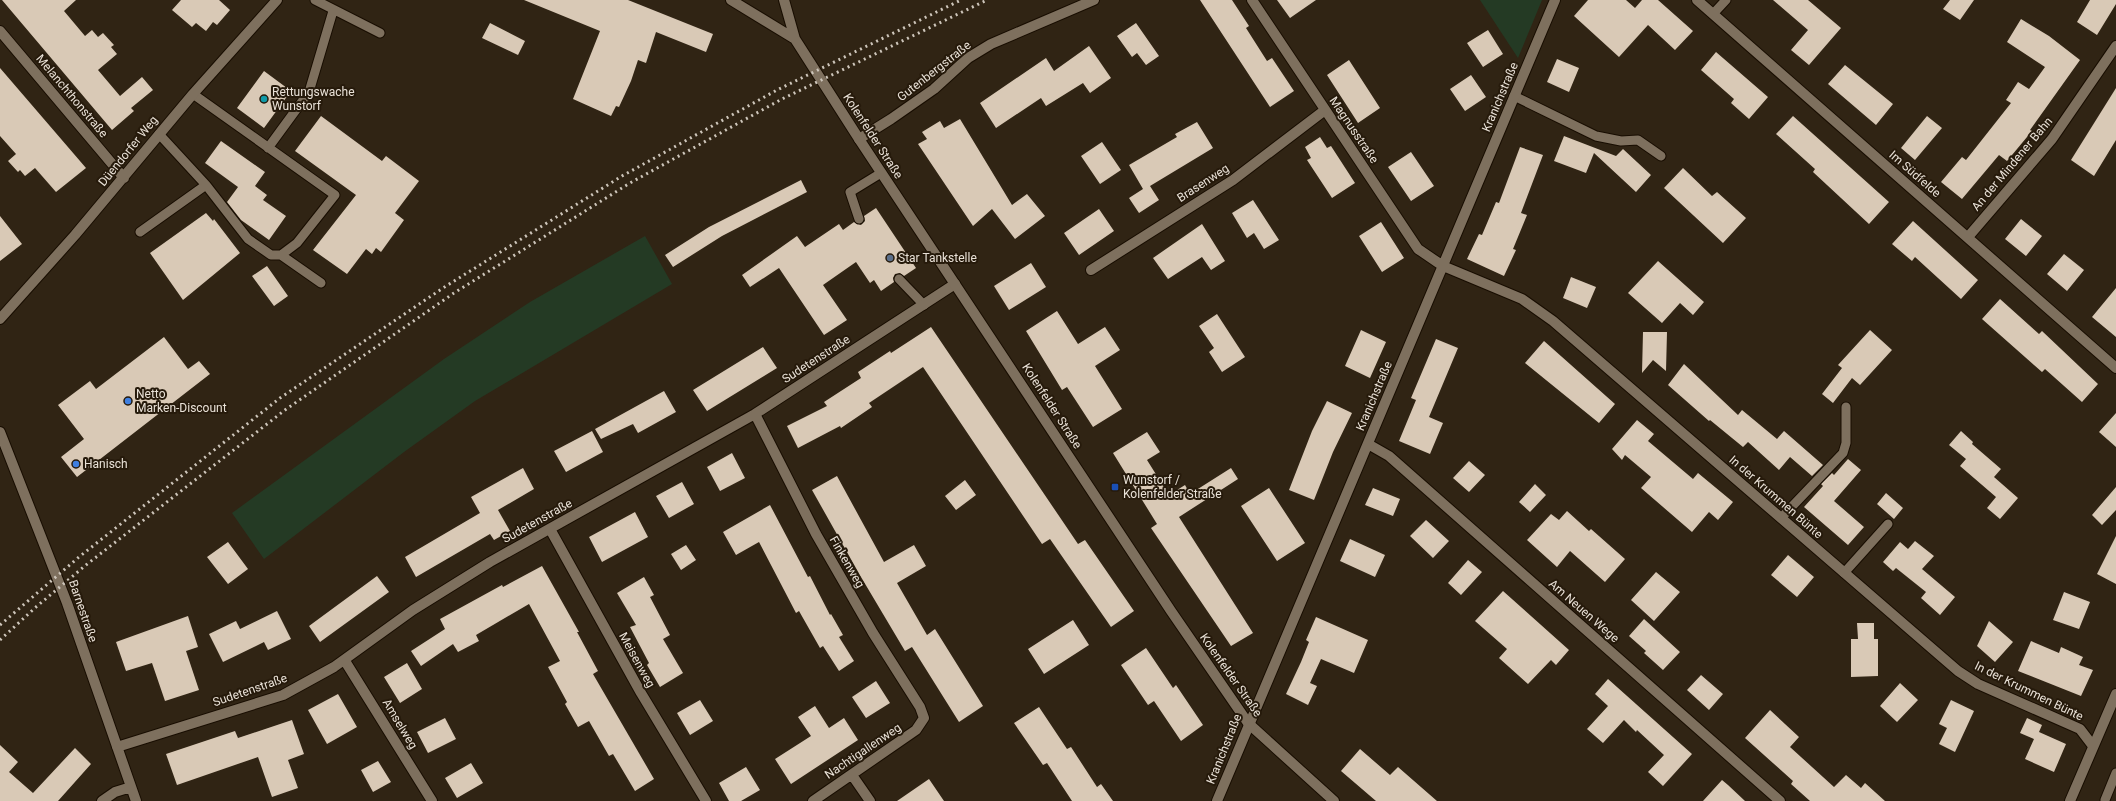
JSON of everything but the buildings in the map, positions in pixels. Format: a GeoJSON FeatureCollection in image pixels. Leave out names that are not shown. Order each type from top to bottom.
{"type":"FeatureCollection","features":[{"type":"Feature","properties":{"kind":"street","name":"Düendorfer Weg"},"geometry":{"type":"LineString","coordinates":[[0,319],[124,178],[193,94],[277,0]]}},
{"type":"Feature","properties":{"kind":"street"},"geometry":{"type":"LineString","coordinates":[[731,0],[795,39]]}},
{"type":"Feature","properties":{"kind":"street","name":"Kolenfelder Straße"},"geometry":{"type":"LineString","coordinates":[[784,0],[795,39],[881,173],[1034,402],[1170,611],[1248,723],[1334,801]]}},
{"type":"Feature","properties":{"kind":"street","name":"Gutenbergstraße"},"geometry":{"type":"LineString","coordinates":[[859,139],[934,89],[968,58],[991,44],[1094,0]]}},
{"type":"Feature","properties":{"kind":"street","name":"Magnusstraße"},"geometry":{"type":"LineString","coordinates":[[1252,0],[1418,249],[1443,266]]}},
{"type":"Feature","properties":{"kind":"street","name":"Kranichstraße"},"geometry":{"type":"LineString","coordinates":[[1217,801],[1248,723],[1368,444],[1555,0]]}},
{"type":"Feature","properties":{"kind":"street","name":"Im Südfelde"},"geometry":{"type":"LineString","coordinates":[[1697,0],[2116,368]]}},
{"type":"Feature","properties":{"kind":"street","name":"Melanchthonstraße"},"geometry":{"type":"LineString","coordinates":[[0,31],[124,178]]}},
{"type":"Feature","properties":{"kind":"street","name":"An der Mindener Bahn"},"geometry":{"type":"LineString","coordinates":[[1968,237],[2052,139],[2116,46]]}},
{"type":"Feature","properties":{"kind":"street","name":"Brasenweg"},"geometry":{"type":"LineString","coordinates":[[1091,270],[1233,180],[1325,110]]}},
{"type":"Feature","properties":{"kind":"street","name":"In der Krummen Bünte"},"geometry":{"type":"LineString","coordinates":[[1443,266],[1522,299],[1553,321],[1958,671],[1978,684],[2080,729],[2093,746]]}},
{"type":"Feature","properties":{"kind":"street","name":"Sudetenstraße"},"geometry":{"type":"LineString","coordinates":[[117,747],[283,695],[345,661],[414,610],[490,562],[755,414],[955,284]]}},
{"type":"Feature","properties":{"kind":"street","name":"Finkenweg"},"geometry":{"type":"LineString","coordinates":[[755,414],[816,534],[873,632],[920,707],[924,718]]}},
{"type":"Feature","properties":{"kind":"street","name":"Barnestraße"},"geometry":{"type":"LineString","coordinates":[[0,432],[67,603],[136,801]]}},
{"type":"Feature","properties":{"kind":"street","name":"Am Neuen Wege"},"geometry":{"type":"LineString","coordinates":[[1368,444],[1389,456],[1780,801]]}},
{"type":"Feature","properties":{"kind":"street","name":"Meisenweg"},"geometry":{"type":"LineString","coordinates":[[550,529],[640,693],[706,801]]}},
{"type":"Feature","properties":{"kind":"street","name":"Amselweg"},"geometry":{"type":"LineString","coordinates":[[345,661],[432,801]]}},
{"type":"Feature","properties":{"kind":"street"},"geometry":{"type":"LineString","coordinates":[[2070,801],[2116,694]]}},
{"type":"Feature","properties":{"kind":"street","name":"Nachtigallenweg"},"geometry":{"type":"LineString","coordinates":[[813,801],[916,730],[924,718]]}},
{"type":"Feature","properties":{"kind":"street"},"geometry":{"type":"LineString","coordinates":[[852,775],[870,801]]}},
{"type":"Feature","properties":{"kind":"street"},"geometry":{"type":"LineString","coordinates":[[102,801],[115,792],[131,787]]}},
{"type":"Feature","properties":{"kind":"lane"},"geometry":{"type":"LineString","coordinates":[[315,0],[333,11],[380,33]]}},
{"type":"Feature","properties":{"kind":"lane"},"geometry":{"type":"LineString","coordinates":[[1713,14],[1726,0]]}},
{"type":"Feature","properties":{"kind":"lane"},"geometry":{"type":"LineString","coordinates":[[268,148],[309,92],[333,11]]}},
{"type":"Feature","properties":{"kind":"lane"},"geometry":{"type":"LineString","coordinates":[[193,94],[335,195],[297,243],[282,255]]}},
{"type":"Feature","properties":{"kind":"lane"},"geometry":{"type":"LineString","coordinates":[[1514,96],[1596,136],[1621,141],[1638,140],[1661,156]]}},
{"type":"Feature","properties":{"kind":"lane"},"geometry":{"type":"LineString","coordinates":[[159,134],[206,185],[248,239],[271,255],[282,255],[321,283]]}},
{"type":"Feature","properties":{"kind":"lane"},"geometry":{"type":"LineString","coordinates":[[859,219],[850,192],[881,173]]}},
{"type":"Feature","properties":{"kind":"lane"},"geometry":{"type":"LineString","coordinates":[[140,232],[206,185]]}},
{"type":"Feature","properties":{"kind":"lane"},"geometry":{"type":"LineString","coordinates":[[899,279],[924,304]]}},
{"type":"Feature","properties":{"kind":"lane"},"geometry":{"type":"LineString","coordinates":[[1781,518],[1843,452],[1846,443],[1846,407]]}},
{"type":"Feature","properties":{"kind":"lane"},"geometry":{"type":"LineString","coordinates":[[1844,573],[1888,524]]}},
{"type":"Feature","properties":{"kind":"lane"},"geometry":{"type":"LineString","coordinates":[[2105,800],[2116,773]]}},
{"type":"Feature","properties":{"kind":"green space"},"geometry":{"type":"Polygon","coordinates":[[[1480,0],[1542,0],[1518,58],[1480,0]]]}},
{"type":"Feature","properties":{"kind":"green space"},"geometry":{"type":"Polygon","coordinates":[[[645,236],[672,284],[475,401],[404,452],[264,559],[232,513],[444,359],[530,302],[645,236]]]}},
{"type":"Feature","properties":{"kind":"railway"},"geometry":{"type":"LineString","coordinates":[[0,625],[79,557],[280,398],[443,288],[622,176],[777,90],[961,0]]}},
{"type":"Feature","properties":{"kind":"railway"},"geometry":{"type":"LineString","coordinates":[[0,640],[36,607],[86,565],[285,410],[454,293],[630,183],[782,99],[987,0]]}},
{"type":"Feature","properties":{"kind":"place","name":"Rettungswache Wunstorf"},"geometry":{"type":"Point","coordinates":[264,99]}},
{"type":"Feature","properties":{"kind":"place","name":"Star Tankstelle"},"geometry":{"type":"Point","coordinates":[890,258]}},
{"type":"Feature","properties":{"kind":"place","name":"Netto Marken-Discount"},"geometry":{"type":"Point","coordinates":[128,401]}},
{"type":"Feature","properties":{"kind":"place","name":"Hanisch"},"geometry":{"type":"Point","coordinates":[76,464]}},
{"type":"Feature","properties":{"kind":"place","name":"Wunstorf / Kolenfelder Straße"},"geometry":{"type":"Point","coordinates":[1115,487]}}]}
